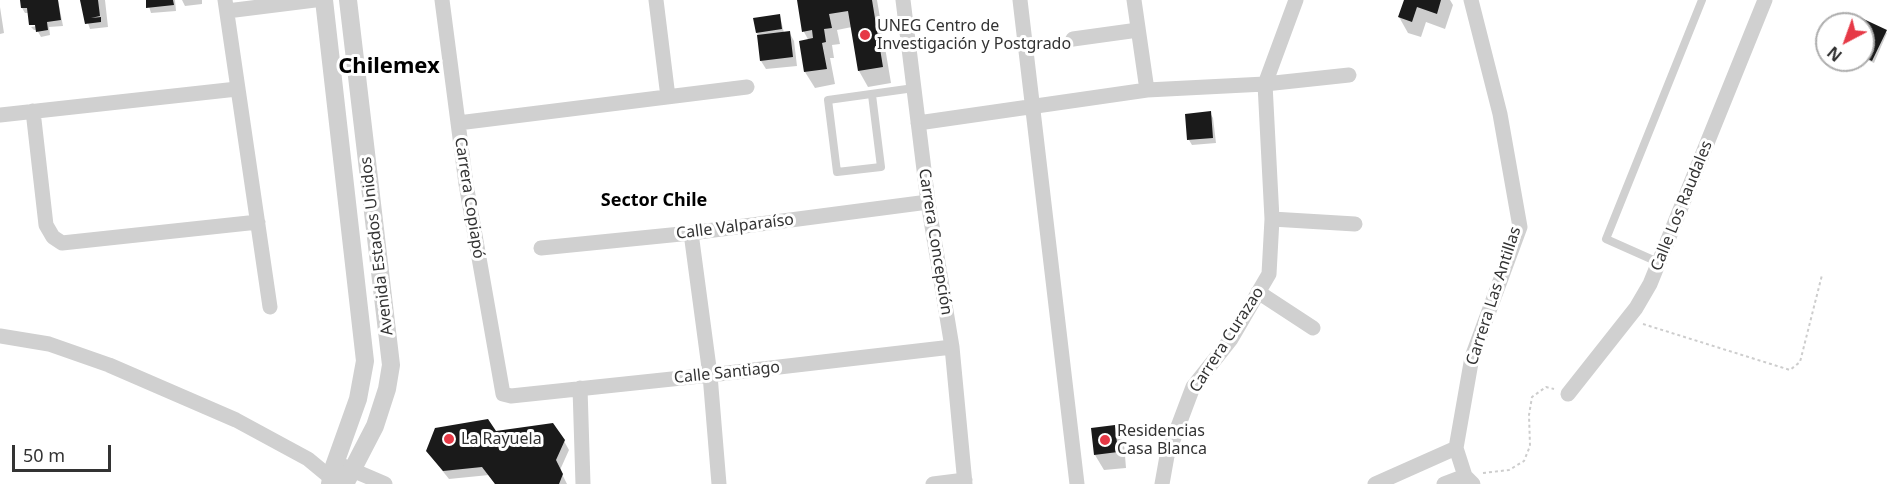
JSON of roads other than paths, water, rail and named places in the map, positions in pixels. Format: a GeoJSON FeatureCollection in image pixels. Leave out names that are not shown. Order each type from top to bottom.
{"type":"FeatureCollection","features":[{"type":"Feature","properties":{"kind":"street"},"geometry":{"type":"LineString","coordinates":[[270,307],[226,6],[315,0]]}},
{"type":"Feature","properties":{"kind":"street","name":"Avenida Estados Unidos"},"geometry":{"type":"LineString","coordinates":[[324,0],[365,361],[341,478]]}},
{"type":"Feature","properties":{"kind":"street","name":"Avenida Estados Unidos"},"geometry":{"type":"LineString","coordinates":[[341,478],[375,426],[387,389],[391,365],[348,0]]}},
{"type":"Feature","properties":{"kind":"street","name":"Carrera Copiapó"},"geometry":{"type":"LineString","coordinates":[[442,0],[458,123],[503,394]]}},
{"type":"Feature","properties":{"kind":"street"},"geometry":{"type":"LineString","coordinates":[[656,0],[668,97]]}},
{"type":"Feature","properties":{"kind":"street","name":"Carrera Concepción"},"geometry":{"type":"LineString","coordinates":[[903,0],[928,202],[952,347],[965,482]]}},
{"type":"Feature","properties":{"kind":"street"},"geometry":{"type":"LineString","coordinates":[[1020,0],[1030,108],[1077,484]]}},
{"type":"Feature","properties":{"kind":"street"},"geometry":{"type":"LineString","coordinates":[[1134,0],[1147,90]]}},
{"type":"Feature","properties":{"kind":"street"},"geometry":{"type":"LineString","coordinates":[[1265,84],[1296,0]]}},
{"type":"Feature","properties":{"kind":"street","name":"Carrera Las Antillas"},"geometry":{"type":"LineString","coordinates":[[1469,480],[1456,448],[1472,357],[1520,227],[1500,114],[1471,0]]}},
{"type":"Feature","properties":{"kind":"street","name":"Calle Los Raudales"},"geometry":{"type":"LineString","coordinates":[[1568,394],[1628,318],[1650,284],[1765,0]]}},
{"type":"Feature","properties":{"kind":"street"},"geometry":{"type":"LineString","coordinates":[[1073,39],[1138,30]]}},
{"type":"Feature","properties":{"kind":"street"},"geometry":{"type":"LineString","coordinates":[[918,123],[1147,90],[1265,84],[1350,75]]}},
{"type":"Feature","properties":{"kind":"street","name":"Carrera Curazao"},"geometry":{"type":"LineString","coordinates":[[1162,484],[1167,456],[1193,387],[1231,339],[1269,274],[1272,219],[1265,84]]}},
{"type":"Feature","properties":{"kind":"street"},"geometry":{"type":"LineString","coordinates":[[458,123],[747,87]]}},
{"type":"Feature","properties":{"kind":"street"},"geometry":{"type":"LineString","coordinates":[[0,115],[237,89]]}},
{"type":"Feature","properties":{"kind":"street"},"geometry":{"type":"LineString","coordinates":[[33,111],[46,225],[53,237],[62,243],[258,222]]}},
{"type":"Feature","properties":{"kind":"street","name":"Calle Valparaíso"},"geometry":{"type":"LineString","coordinates":[[541,248],[691,233],[928,202]]}},
{"type":"Feature","properties":{"kind":"street"},"geometry":{"type":"LineString","coordinates":[[1272,219],[1355,224]]}},
{"type":"Feature","properties":{"kind":"street"},"geometry":{"type":"LineString","coordinates":[[691,233],[710,375],[719,484]]}},
{"type":"Feature","properties":{"kind":"street"},"geometry":{"type":"LineString","coordinates":[[1258,292],[1313,328]]}},
{"type":"Feature","properties":{"kind":"street"},"geometry":{"type":"LineString","coordinates":[[0,336],[49,344],[109,365],[236,420],[341,478],[385,484]]}},
{"type":"Feature","properties":{"kind":"street","name":"Calle Santiago"},"geometry":{"type":"LineString","coordinates":[[503,394],[511,396],[952,347]]}},
{"type":"Feature","properties":{"kind":"street"},"geometry":{"type":"LineString","coordinates":[[579,388],[583,484]]}},
{"type":"Feature","properties":{"kind":"street"},"geometry":{"type":"LineString","coordinates":[[1375,484],[1456,448]]}},
{"type":"Feature","properties":{"kind":"street"},"geometry":{"type":"LineString","coordinates":[[1444,484],[1469,480]]}},
{"type":"Feature","properties":{"kind":"street"},"geometry":{"type":"LineString","coordinates":[[933,484],[965,482]]}},
{"type":"Feature","properties":{"kind":"lane"},"geometry":{"type":"LineString","coordinates":[[1660,263],[1606,239],[1702,0]]}},
{"type":"Feature","properties":{"kind":"lane"},"geometry":{"type":"LineString","coordinates":[[872,95],[881,167],[837,172],[828,100],[914,88]]}},
{"type":"Feature","properties":{"kind":"place","name":"UNEG Centro de Investigación y Postgrado"},"geometry":{"type":"Point","coordinates":[865,35]}},
{"type":"Feature","properties":{"kind":"place","name":"La Rayuela"},"geometry":{"type":"Point","coordinates":[449,439]}},
{"type":"Feature","properties":{"kind":"place","name":"Residencias Casa Blanca"},"geometry":{"type":"Point","coordinates":[1105,440]}},
{"type":"Feature","properties":{"kind":"district","name":"Chilemex"},"geometry":{"type":"Point","coordinates":[389,67]}},
{"type":"Feature","properties":{"kind":"district","name":"Sector Chile"},"geometry":{"type":"Point","coordinates":[654,201]}}]}
